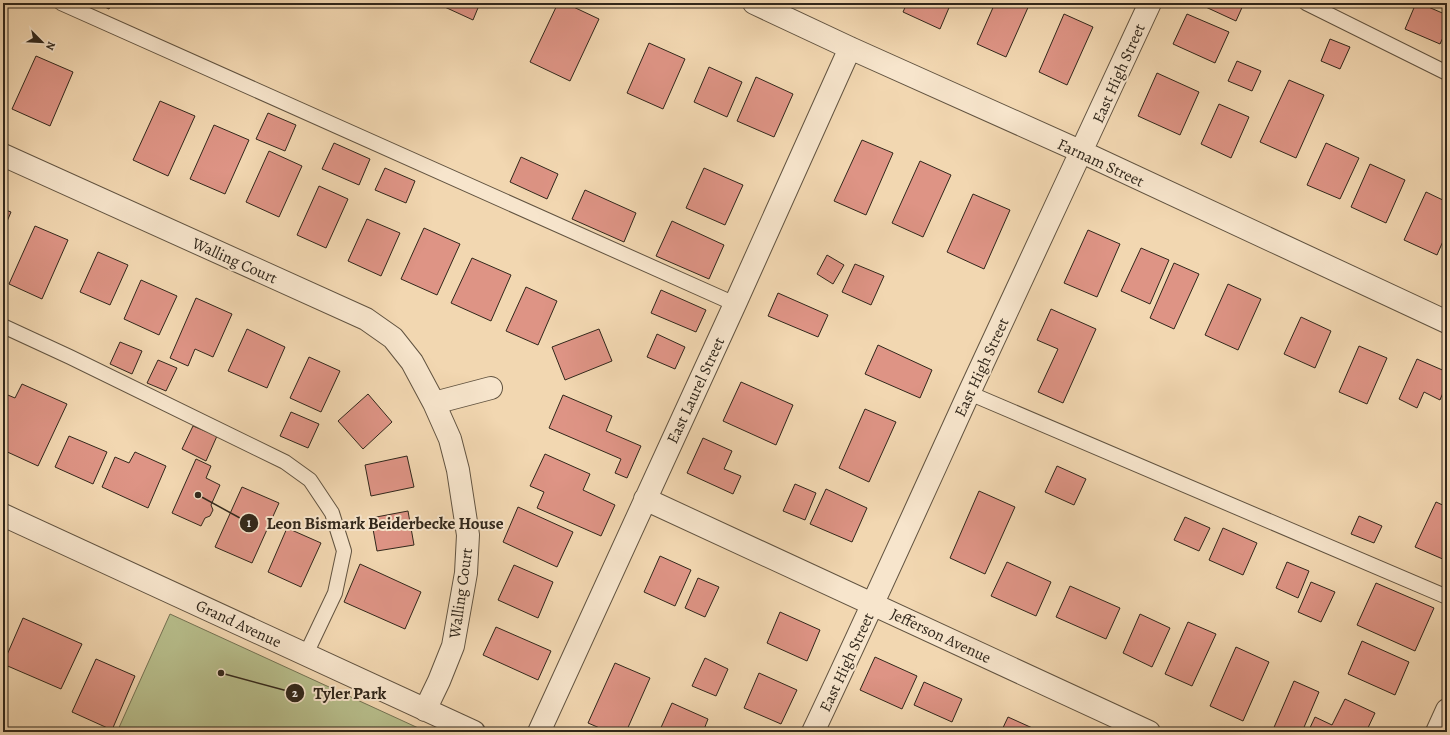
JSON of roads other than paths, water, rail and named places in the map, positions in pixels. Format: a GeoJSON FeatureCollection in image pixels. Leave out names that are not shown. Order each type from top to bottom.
{"type":"FeatureCollection","features":[{"type":"Feature","properties":{"kind":"street","name":"Farnam Street"},"geometry":{"type":"LineString","coordinates":[[754,3],[850,48],[1082,152],[1447,322]]}},
{"type":"Feature","properties":{"kind":"street","name":"East High Street"},"geometry":{"type":"LineString","coordinates":[[813,732],[874,604],[969,393],[1150,3]]}},
{"type":"Feature","properties":{"kind":"street","name":"East Laurel Street"},"geometry":{"type":"LineString","coordinates":[[539,732],[735,304],[850,48]]}},
{"type":"Feature","properties":{"kind":"street","name":"Walling Court"},"geometry":{"type":"LineString","coordinates":[[3,155],[366,319],[393,338],[412,362],[434,403],[450,439],[458,470],[468,535],[466,573],[453,646],[439,681],[425,710]]}},
{"type":"Feature","properties":{"kind":"street"},"geometry":{"type":"LineString","coordinates":[[434,403],[491,388]]}},
{"type":"Feature","properties":{"kind":"street","name":"Jefferson Avenue"},"geometry":{"type":"LineString","coordinates":[[645,499],[1149,732]]}},
{"type":"Feature","properties":{"kind":"street","name":"Grand Avenue"},"geometry":{"type":"LineString","coordinates":[[3,515],[474,732]]}},
{"type":"Feature","properties":{"kind":"street"},"geometry":{"type":"LineString","coordinates":[[1437,732],[1447,710]]}},
{"type":"Feature","properties":{"kind":"lane"},"geometry":{"type":"LineString","coordinates":[[61,3],[735,304]]}},
{"type":"Feature","properties":{"kind":"lane"},"geometry":{"type":"LineString","coordinates":[[1306,3],[1447,73]]}},
{"type":"Feature","properties":{"kind":"lane"},"geometry":{"type":"LineString","coordinates":[[3,326],[285,462],[310,480],[332,513],[344,551],[335,593],[306,654]]}},
{"type":"Feature","properties":{"kind":"lane"},"geometry":{"type":"LineString","coordinates":[[969,393],[1447,597]]}},
{"type":"Feature","properties":{"kind":"place","name":"Leon Bismark Beiderbecke House"},"geometry":{"type":"Point","coordinates":[198,495]}},
{"type":"Feature","properties":{"kind":"place","name":"Tyler Park"},"geometry":{"type":"Point","coordinates":[221,673]}}]}
